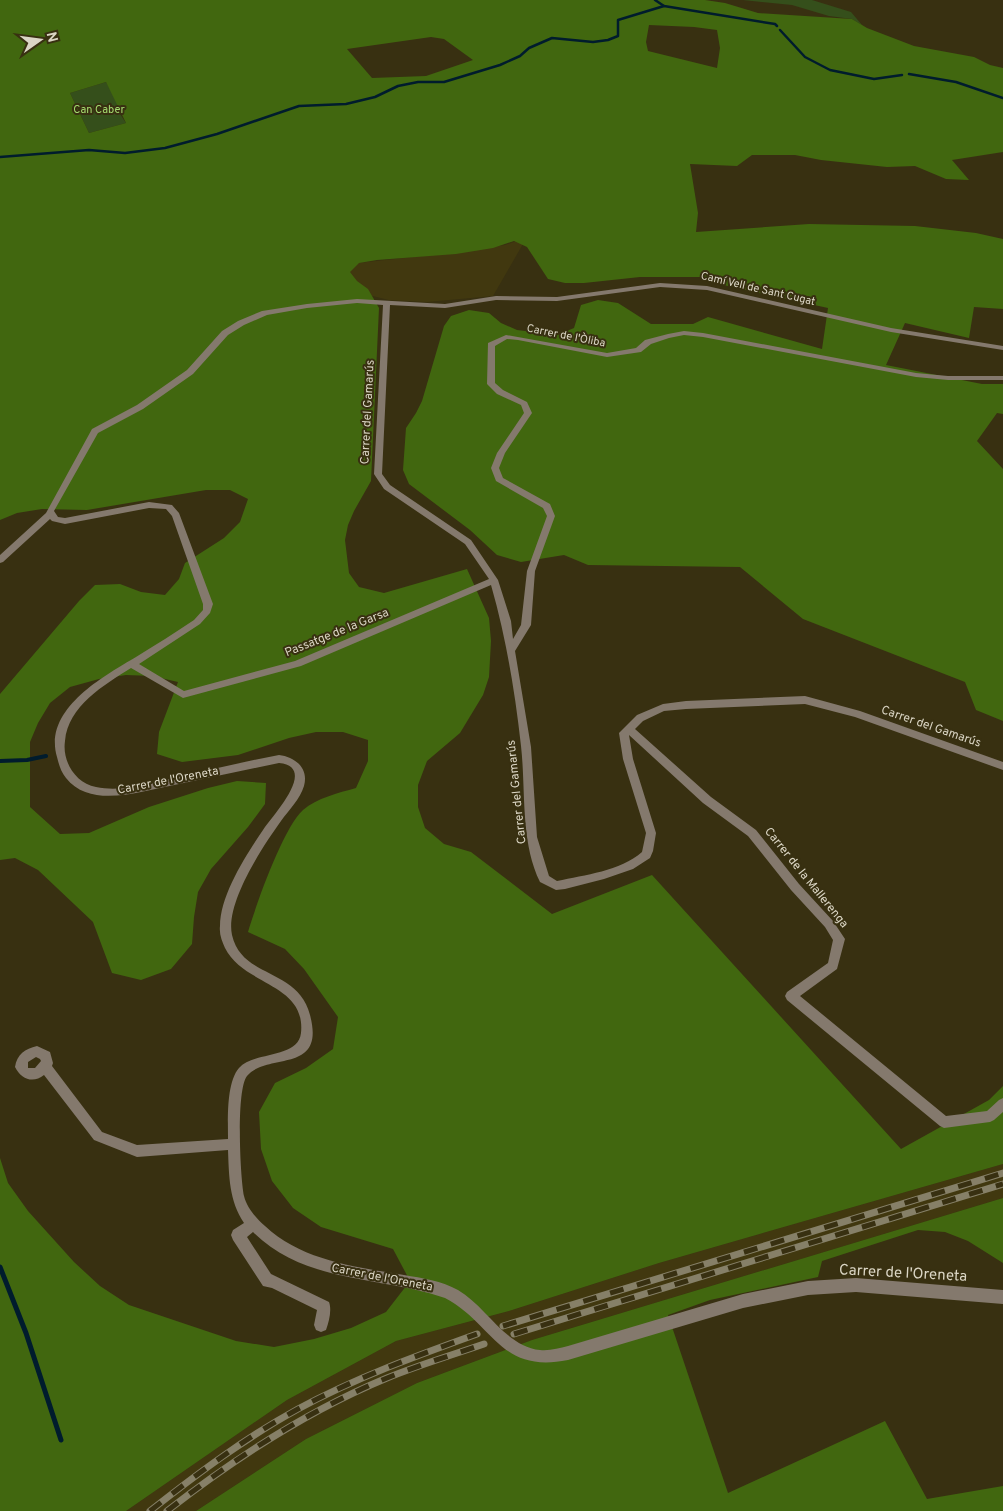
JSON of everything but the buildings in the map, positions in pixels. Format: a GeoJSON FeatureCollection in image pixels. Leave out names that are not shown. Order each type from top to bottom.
{"type":"FeatureCollection","features":[{"type":"Feature","properties":{"kind":"street","name":"Camí Vell de Sant Cugat"},"geometry":{"type":"LineString","coordinates":[[387,303],[445,306],[496,298],[557,298],[660,284],[684,285],[707,288],[863,324],[961,343],[1003,348]]}},
{"type":"Feature","properties":{"kind":"street"},"geometry":{"type":"LineString","coordinates":[[0,560],[50,514],[51,506],[95,431],[140,407],[190,372],[219,338],[233,328],[266,313],[293,308],[357,301],[387,303]]}},
{"type":"Feature","properties":{"kind":"street","name":"Carrer del Gamarús"},"geometry":{"type":"LineString","coordinates":[[387,303],[378,474],[388,487],[468,542],[494,580],[506,621],[526,747],[532,837],[544,880],[556,886],[633,865],[646,855],[651,835],[625,752],[624,733],[640,718],[670,707],[805,700],[857,714],[1003,766]]}},
{"type":"Feature","properties":{"kind":"street","name":"Carrer de l'Òliba"},"geometry":{"type":"LineString","coordinates":[[511,651],[526,625],[533,565],[551,516],[547,506],[499,479],[495,468],[501,453],[528,413],[524,404],[500,392],[491,384],[491,345],[506,337],[607,356],[638,350],[648,342],[684,333],[916,376],[1003,378]]}},
{"type":"Feature","properties":{"kind":"street","name":"Carrer de l'Oreneta"},"geometry":{"type":"LineString","coordinates":[[50,514],[55,518],[70,520],[157,504],[168,507],[176,515],[207,601],[207,611],[197,622],[98,686],[81,700],[67,717],[63,727],[60,756],[70,776],[82,786],[99,792],[124,791],[279,758],[290,760],[300,772],[301,781],[296,793],[261,843],[230,902],[225,928],[228,940],[238,958],[256,972],[294,993],[302,1008],[306,1036],[302,1048],[284,1057],[257,1063],[241,1074],[236,1090],[235,1144],[238,1197],[242,1208],[254,1224],[278,1244],[316,1263],[335,1270],[441,1290],[460,1299],[512,1345],[526,1354],[537,1356],[550,1356],[743,1301],[808,1288],[856,1285],[1003,1297]]}},
{"type":"Feature","properties":{"kind":"street","name":"Passatge de la Garsa"},"geometry":{"type":"LineString","coordinates":[[132,664],[183,695],[298,664],[494,580]]}},
{"type":"Feature","properties":{"kind":"street","name":"Carrer de la Mallerenga"},"geometry":{"type":"LineString","coordinates":[[628,729],[706,800],[752,833],[795,887],[829,924],[838,939],[833,966],[790,996],[944,1122],[990,1116],[1003,1104]]}},
{"type":"Feature","properties":{"kind":"street"},"geometry":{"type":"LineString","coordinates":[[45,1066],[98,1136],[137,1151],[235,1144]]}},
{"type":"Feature","properties":{"kind":"street"},"geometry":{"type":"LineString","coordinates":[[254,1224],[238,1235],[268,1281],[273,1281],[324,1306],[321,1325]]}},
{"type":"Feature","properties":{"kind":"shaded area"},"geometry":{"type":"Polygon","coordinates":[[[527,237],[493,296],[427,302],[389,300],[345,289],[339,265],[505,245],[527,237]]]}},
{"type":"Feature","properties":{"kind":"shaded area"},"geometry":{"type":"Polygon","coordinates":[[[1003,1164],[1003,1198],[532,1340],[417,1383],[306,1439],[196,1511],[126,1511],[287,1400],[396,1341],[509,1311],[659,1263],[1003,1164]]]}},
{"type":"Feature","properties":{"kind":"green space"},"geometry":{"type":"Polygon","coordinates":[[[0,0],[705,0],[725,3],[758,13],[852,19],[867,28],[914,46],[974,57],[990,65],[1003,68],[1003,152],[952,160],[969,180],[946,179],[915,166],[887,167],[821,160],[795,155],[752,155],[737,166],[690,164],[698,213],[696,232],[809,224],[915,226],[976,233],[1003,239],[1003,309],[974,307],[969,338],[905,323],[886,365],[982,384],[1003,384],[1003,414],[997,413],[977,441],[1003,469],[1003,721],[976,710],[965,682],[803,619],[740,567],[588,565],[564,555],[521,562],[497,555],[470,530],[409,484],[403,470],[406,428],[422,401],[444,326],[451,316],[469,310],[489,313],[501,323],[517,330],[557,335],[574,328],[581,305],[598,300],[618,303],[651,324],[693,324],[708,317],[822,349],[828,308],[719,284],[700,277],[640,277],[584,283],[565,283],[548,279],[527,247],[514,241],[493,248],[456,254],[359,263],[350,272],[357,281],[368,289],[379,308],[371,481],[354,511],[348,525],[345,540],[349,573],[359,587],[384,593],[467,569],[489,618],[491,641],[489,677],[483,695],[460,733],[427,761],[418,785],[418,807],[425,828],[444,844],[471,852],[552,914],[652,875],[901,1149],[989,1100],[1003,1086],[1003,1164],[659,1263],[509,1311],[396,1341],[287,1400],[126,1511],[0,1511],[0,1158],[8,1183],[28,1211],[74,1262],[100,1286],[129,1305],[236,1341],[274,1347],[314,1339],[351,1328],[386,1312],[410,1281],[393,1249],[321,1227],[293,1208],[272,1181],[261,1149],[259,1112],[275,1083],[306,1068],[333,1049],[338,1017],[304,969],[285,949],[248,932],[271,868],[295,819],[303,810],[315,802],[356,788],[368,761],[368,740],[343,732],[316,732],[289,738],[238,755],[182,762],[157,754],[159,732],[178,682],[152,676],[126,675],[99,679],[70,687],[50,703],[38,723],[30,742],[30,807],[60,834],[89,833],[149,807],[208,788],[237,781],[266,783],[265,804],[248,827],[211,869],[198,892],[192,944],[171,969],[141,980],[112,973],[93,922],[38,870],[15,858],[0,860],[0,694],[79,601],[95,585],[120,584],[141,592],[165,595],[179,579],[185,563],[224,538],[240,522],[248,499],[230,490],[206,490],[87,510],[42,509],[17,513],[0,520],[0,0]],[[649,25],[646,42],[648,51],[717,68],[720,48],[717,30],[649,25]],[[431,37],[347,49],[372,78],[426,76],[473,60],[444,39],[431,37]],[[106,82],[70,93],[89,133],[126,123],[106,82]]]}},
{"type":"Feature","properties":{"kind":"green space"},"geometry":{"type":"Polygon","coordinates":[[[743,0],[812,0],[851,12],[862,25],[852,19],[829,16],[792,5],[743,0]]]}},
{"type":"Feature","properties":{"kind":"green space","name":"Can Caber"},"geometry":{"type":"Polygon","coordinates":[[[106,82],[118,103],[120,114],[126,123],[89,133],[70,93],[106,82]]]}},
{"type":"Feature","properties":{"kind":"green space"},"geometry":{"type":"Polygon","coordinates":[[[1003,1198],[1003,1263],[968,1241],[945,1232],[918,1230],[822,1261],[818,1277],[710,1300],[668,1315],[728,1493],[885,1421],[927,1499],[1003,1486],[1003,1511],[196,1511],[306,1439],[417,1383],[532,1340],[1003,1198]]]}},
{"type":"Feature","properties":{"kind":"waterway"},"geometry":{"type":"LineString","coordinates":[[655,0],[664,6]]}},
{"type":"Feature","properties":{"kind":"waterway"},"geometry":{"type":"LineString","coordinates":[[0,157],[89,150],[125,153],[165,148],[217,134],[299,106],[346,104],[375,97],[398,86],[418,82],[444,82],[500,65],[520,56],[529,48],[552,38],[593,42],[608,40],[618,36],[618,20],[664,6]]}},
{"type":"Feature","properties":{"kind":"waterway"},"geometry":{"type":"LineString","coordinates":[[664,6],[775,24],[777,26]]}},
{"type":"Feature","properties":{"kind":"waterway"},"geometry":{"type":"LineString","coordinates":[[780,30],[805,57],[830,70],[874,79],[902,75]]}},
{"type":"Feature","properties":{"kind":"waterway"},"geometry":{"type":"LineString","coordinates":[[909,74],[956,82],[1003,98]]}},
{"type":"Feature","properties":{"kind":"waterway"},"geometry":{"type":"LineString","coordinates":[[0,761],[27,760],[46,756]]}},
{"type":"Feature","properties":{"kind":"waterway"},"geometry":{"type":"LineString","coordinates":[[0,1267],[26,1333],[61,1440]]}},
{"type":"Feature","properties":{"kind":"railway"},"geometry":{"type":"LineString","coordinates":[[503,1326],[1003,1173]]}},
{"type":"Feature","properties":{"kind":"railway"},"geometry":{"type":"LineString","coordinates":[[514,1334],[1003,1184]]}},
{"type":"Feature","properties":{"kind":"railway"},"geometry":{"type":"LineString","coordinates":[[150,1511],[222,1457],[298,1409],[364,1377],[477,1334]]}},
{"type":"Feature","properties":{"kind":"railway"},"geometry":{"type":"LineString","coordinates":[[167,1511],[245,1454],[328,1405],[399,1373],[484,1344]]}}]}
